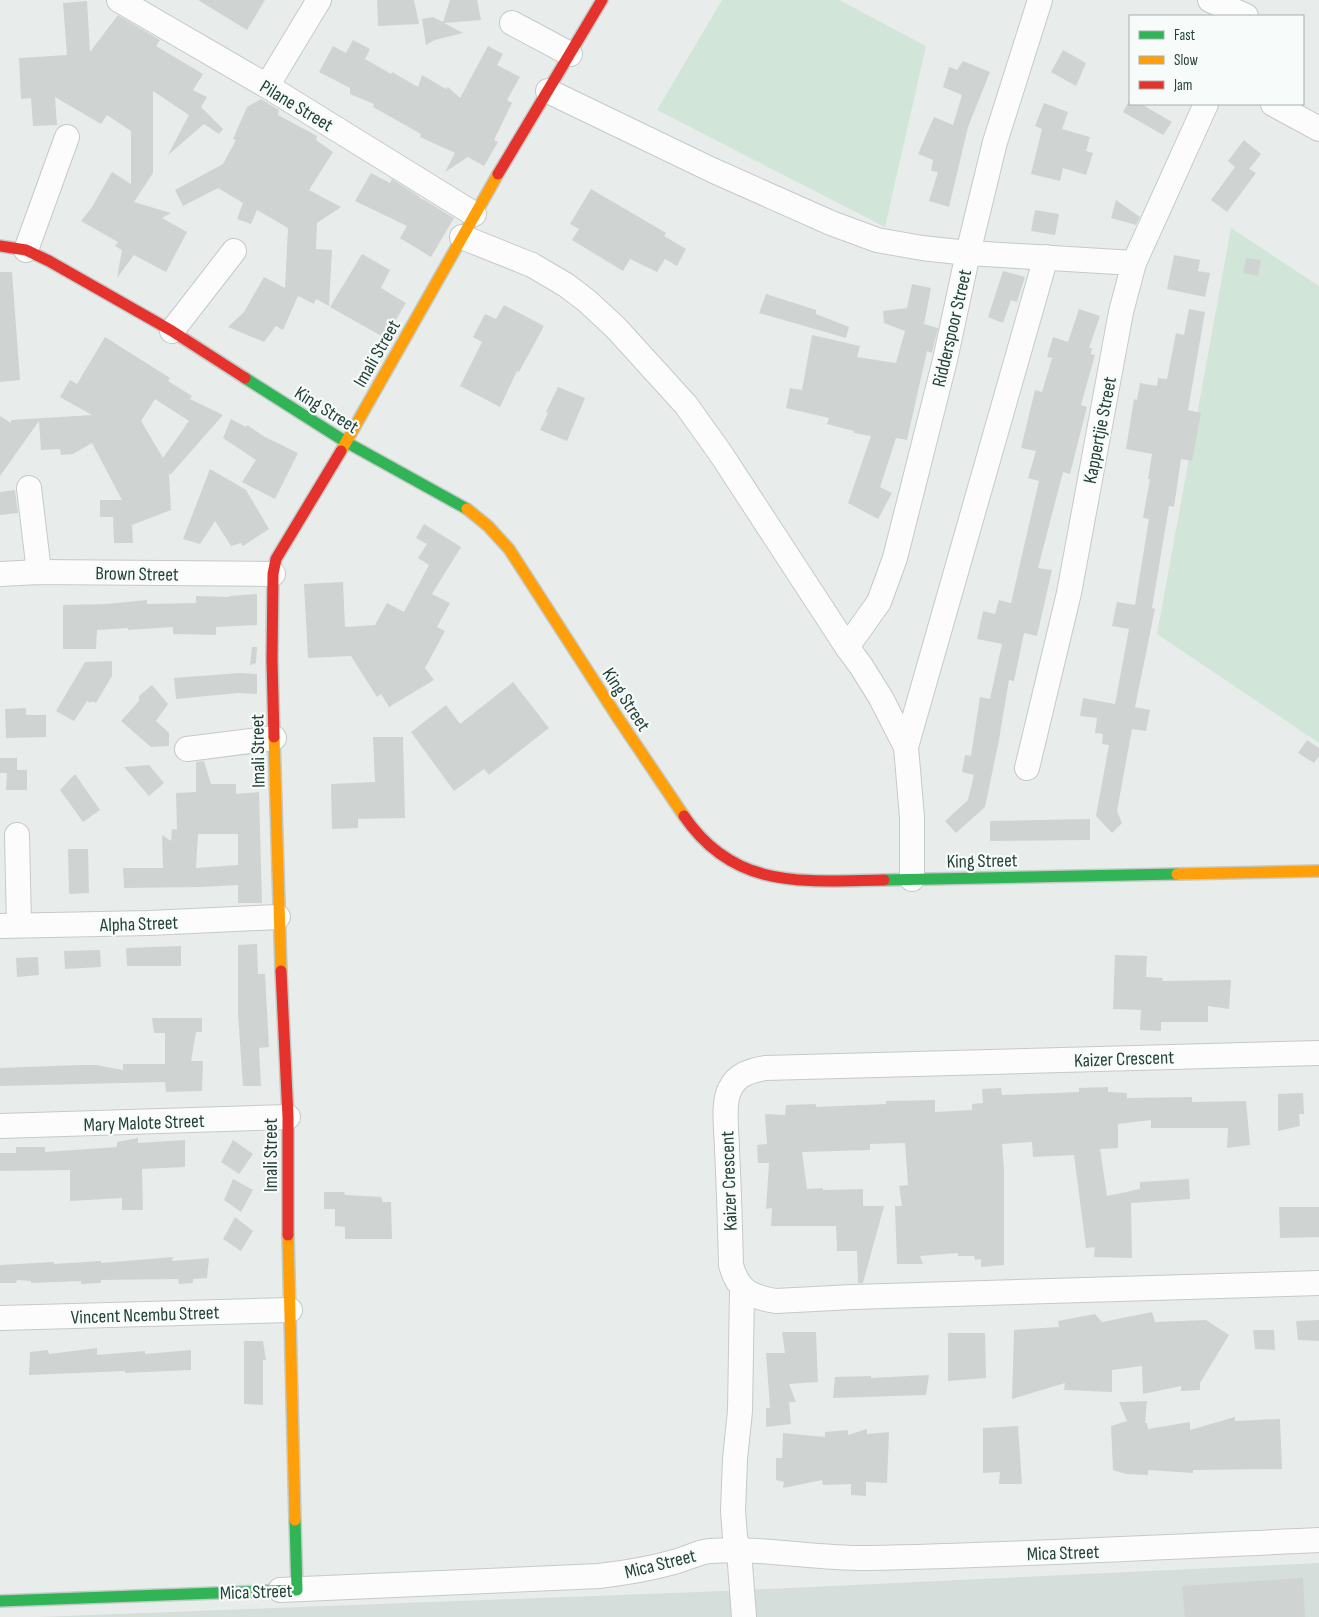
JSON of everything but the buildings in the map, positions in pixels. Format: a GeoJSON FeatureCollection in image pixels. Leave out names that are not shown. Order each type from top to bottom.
{"type":"FeatureCollection","features":[{"type":"Feature","properties":{"kind":"street","name":"Pilane Street"},"geometry":{"type":"LineString","coordinates":[[119,0],[267,86],[474,214]]}},
{"type":"Feature","properties":{"kind":"street"},"geometry":{"type":"LineString","coordinates":[[267,86],[319,0]]}},
{"type":"Feature","properties":{"kind":"street","name":"Imali Street"},"geometry":{"type":"LineString","coordinates":[[297,1590],[287,1211],[288,1117],[278,917],[272,660],[273,574],[276,559],[284,544],[346,442],[474,214],[602,0]]}},
{"type":"Feature","properties":{"kind":"street","name":"Ridderspoor Street"},"geometry":{"type":"LineString","coordinates":[[846,647],[879,602],[895,558],[945,360],[968,253],[995,142],[1040,0]]}},
{"type":"Feature","properties":{"kind":"street"},"geometry":{"type":"LineString","coordinates":[[1210,0],[1244,15]]}},
{"type":"Feature","properties":{"kind":"street"},"geometry":{"type":"LineString","coordinates":[[1246,15],[1254,0]]}},
{"type":"Feature","properties":{"kind":"street"},"geometry":{"type":"LineString","coordinates":[[512,23],[570,54]]}},
{"type":"Feature","properties":{"kind":"street"},"geometry":{"type":"LineString","coordinates":[[548,91],[712,170],[877,240],[968,253],[1134,263]]}},
{"type":"Feature","properties":{"kind":"street","name":"Kappertjie Street"},"geometry":{"type":"LineString","coordinates":[[1027,768],[1069,593],[1122,312],[1134,263],[1206,105]]}},
{"type":"Feature","properties":{"kind":"street"},"geometry":{"type":"LineString","coordinates":[[1276,105],[1319,129]]}},
{"type":"Feature","properties":{"kind":"street"},"geometry":{"type":"LineString","coordinates":[[26,250],[67,137]]}},
{"type":"Feature","properties":{"kind":"street"},"geometry":{"type":"LineString","coordinates":[[462,237],[532,265],[566,285],[587,301],[616,328],[686,405],[721,454],[846,647],[862,666],[906,746]]}},
{"type":"Feature","properties":{"kind":"street","name":"King Street"},"geometry":{"type":"LineString","coordinates":[[0,246],[26,250],[49,261],[172,331],[346,442],[464,507],[496,534],[520,565],[618,718],[680,810],[705,842],[717,851],[753,870],[774,878],[821,881],[1319,871]]}},
{"type":"Feature","properties":{"kind":"street"},"geometry":{"type":"LineString","coordinates":[[172,331],[234,252]]}},
{"type":"Feature","properties":{"kind":"street"},"geometry":{"type":"LineString","coordinates":[[912,879],[912,817],[906,746],[1046,257]]}},
{"type":"Feature","properties":{"kind":"street"},"geometry":{"type":"LineString","coordinates":[[29,488],[39,572]]}},
{"type":"Feature","properties":{"kind":"street","name":"Brown Street"},"geometry":{"type":"LineString","coordinates":[[0,574],[39,572],[273,574]]}},
{"type":"Feature","properties":{"kind":"street"},"geometry":{"type":"LineString","coordinates":[[187,749],[274,738]]}},
{"type":"Feature","properties":{"kind":"street"},"geometry":{"type":"LineString","coordinates":[[10,926],[17,835]]}},
{"type":"Feature","properties":{"kind":"street","name":"Alpha Street"},"geometry":{"type":"LineString","coordinates":[[10,926],[149,923],[278,917]]}},
{"type":"Feature","properties":{"kind":"street","name":"Kaizer Crescent"},"geometry":{"type":"LineString","coordinates":[[742,1289],[734,1275],[732,1265],[726,1104],[729,1090],[735,1080],[750,1071],[771,1067],[1319,1053]]}},
{"type":"Feature","properties":{"kind":"street","name":"Mary Malote Street"},"geometry":{"type":"LineString","coordinates":[[0,1126],[288,1117]]}},
{"type":"Feature","properties":{"kind":"street"},"geometry":{"type":"LineString","coordinates":[[744,1617],[739,1551],[734,1525],[734,1485],[740,1411],[742,1289],[758,1297],[776,1301],[1319,1283]]}},
{"type":"Feature","properties":{"kind":"street","name":"Vincent Ncembu Street"},"geometry":{"type":"LineString","coordinates":[[0,1318],[290,1310]]}},
{"type":"Feature","properties":{"kind":"street","name":"Mica Street"},"geometry":{"type":"LineString","coordinates":[[0,1601],[599,1576],[648,1569],[706,1552],[780,1552],[824,1557],[868,1558],[1319,1540]]}},
{"type":"Feature","properties":{"kind":"shaded area"},"geometry":{"type":"Polygon","coordinates":[[[1319,1563],[1319,1617],[38,1617],[723,1591],[1319,1563]]]}},
{"type":"Feature","properties":{"kind":"green space"},"geometry":{"type":"Polygon","coordinates":[[[722,0],[839,0],[926,46],[885,227],[657,110],[722,0]]]}},
{"type":"Feature","properties":{"kind":"green space"},"geometry":{"type":"Polygon","coordinates":[[[1231,228],[1319,286],[1319,743],[1157,634],[1231,228]]]}},
{"type":"Feature","properties":{"kind":"traffic: fast"},"geometry":{"type":"LineString","coordinates":[[245,378],[346,442],[467,509]]}},
{"type":"Feature","properties":{"kind":"traffic: fast"},"geometry":{"type":"LineString","coordinates":[[884,880],[1177,874]]}},
{"type":"Feature","properties":{"kind":"traffic: fast"},"geometry":{"type":"LineString","coordinates":[[0,1601],[297,1590],[295,1520]]}},
{"type":"Feature","properties":{"kind":"traffic: slow"},"geometry":{"type":"LineString","coordinates":[[341,451],[498,174]]}},
{"type":"Feature","properties":{"kind":"traffic: slow"},"geometry":{"type":"LineString","coordinates":[[467,509],[488,526],[509,549],[684,816]]}},
{"type":"Feature","properties":{"kind":"traffic: slow"},"geometry":{"type":"LineString","coordinates":[[274,737],[281,971]]}},
{"type":"Feature","properties":{"kind":"traffic: slow"},"geometry":{"type":"LineString","coordinates":[[1177,874],[1319,871]]}},
{"type":"Feature","properties":{"kind":"traffic: slow"},"geometry":{"type":"LineString","coordinates":[[288,1235],[295,1520]]}},
{"type":"Feature","properties":{"kind":"traffic: jam"},"geometry":{"type":"LineString","coordinates":[[498,174],[602,0]]}},
{"type":"Feature","properties":{"kind":"traffic: jam"},"geometry":{"type":"LineString","coordinates":[[0,246],[26,250],[49,261],[172,331],[245,378]]}},
{"type":"Feature","properties":{"kind":"traffic: jam"},"geometry":{"type":"LineString","coordinates":[[274,737],[272,660],[273,574],[276,559],[341,451]]}},
{"type":"Feature","properties":{"kind":"traffic: jam"},"geometry":{"type":"LineString","coordinates":[[684,816],[704,840],[726,858],[749,869],[799,880],[884,880]]}},
{"type":"Feature","properties":{"kind":"traffic: jam"},"geometry":{"type":"LineString","coordinates":[[281,971],[288,1117],[288,1235]]}}]}
